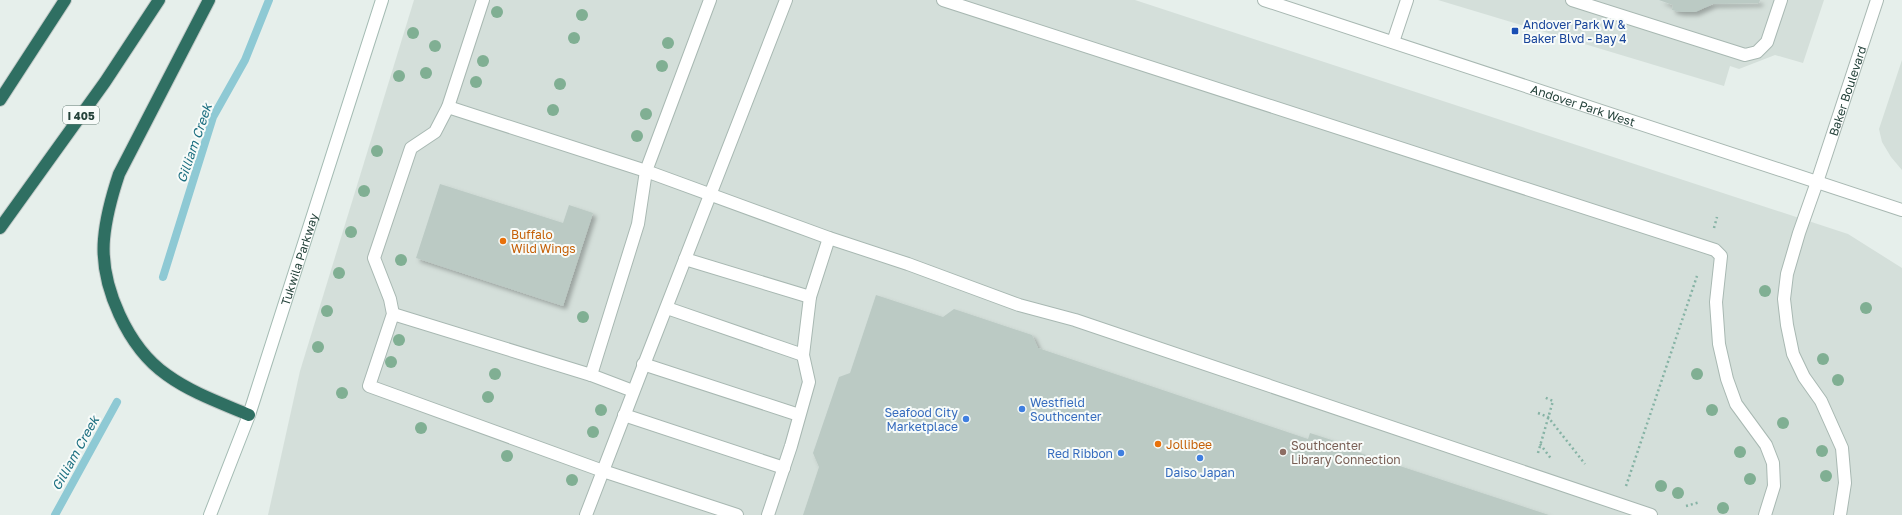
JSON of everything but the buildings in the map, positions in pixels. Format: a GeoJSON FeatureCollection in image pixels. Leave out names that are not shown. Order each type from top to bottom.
{"type":"FeatureCollection","features":[{"type":"Feature","properties":{"kind":"highway"},"geometry":{"type":"LineString","coordinates":[[0,100],[65,0]]}},
{"type":"Feature","properties":{"kind":"highway","name":"I 405"},"geometry":{"type":"LineString","coordinates":[[0,228],[105,82],[159,0]]}},
{"type":"Feature","properties":{"kind":"highway"},"geometry":{"type":"LineString","coordinates":[[209,0],[119,174],[110,202],[104,240],[105,268],[112,295],[121,320],[140,349],[166,374],[195,392],[249,415]]}},
{"type":"Feature","properties":{"kind":"street","name":"Tukwila Parkway"},"geometry":{"type":"LineString","coordinates":[[210,515],[249,415],[382,0]]}},
{"type":"Feature","properties":{"kind":"street"},"geometry":{"type":"LineString","coordinates":[[483,0],[448,107],[435,132],[411,148],[374,258],[390,299],[393,314],[369,386],[603,471],[737,515]]}},
{"type":"Feature","properties":{"kind":"street"},"geometry":{"type":"LineString","coordinates":[[591,375],[638,224],[646,171],[710,0]]}},
{"type":"Feature","properties":{"kind":"street"},"geometry":{"type":"LineString","coordinates":[[586,515],[643,364],[667,308],[710,193],[786,0]]}},
{"type":"Feature","properties":{"kind":"street"},"geometry":{"type":"LineString","coordinates":[[943,0],[1715,250],[1721,256],[1716,302],[1719,344],[1727,379],[1736,404],[1766,445],[1773,463],[1774,486],[1765,515]]}},
{"type":"Feature","properties":{"kind":"street","name":"Andover Park West"},"geometry":{"type":"LineString","coordinates":[[1264,0],[1902,210]]}},
{"type":"Feature","properties":{"kind":"street"},"geometry":{"type":"LineString","coordinates":[[1393,42],[1407,0]]}},
{"type":"Feature","properties":{"kind":"street"},"geometry":{"type":"LineString","coordinates":[[1572,0],[1598,4],[1745,55],[1757,52],[1767,42],[1780,0]]}},
{"type":"Feature","properties":{"kind":"street","name":"Baker Boulevard"},"geometry":{"type":"LineString","coordinates":[[1840,515],[1845,483],[1842,448],[1821,401],[1804,377],[1793,354],[1784,299],[1787,274],[1799,233],[1877,0]]}},
{"type":"Feature","properties":{"kind":"street"},"geometry":{"type":"LineString","coordinates":[[448,107],[710,193],[829,238],[908,264],[1019,305],[1075,320],[1651,515]]}},
{"type":"Feature","properties":{"kind":"street"},"geometry":{"type":"LineString","coordinates":[[768,515],[784,468],[809,382],[803,355],[810,297],[829,238]]}},
{"type":"Feature","properties":{"kind":"street"},"geometry":{"type":"LineString","coordinates":[[685,259],[810,297]]}},
{"type":"Feature","properties":{"kind":"street"},"geometry":{"type":"LineString","coordinates":[[667,308],[803,355]]}},
{"type":"Feature","properties":{"kind":"street"},"geometry":{"type":"LineString","coordinates":[[393,314],[591,375],[633,391]]}},
{"type":"Feature","properties":{"kind":"street"},"geometry":{"type":"LineString","coordinates":[[643,364],[799,415]]}},
{"type":"Feature","properties":{"kind":"street"},"geometry":{"type":"LineString","coordinates":[[624,415],[784,468]]}},
{"type":"Feature","properties":{"kind":"path"},"geometry":{"type":"LineString","coordinates":[[1626,486],[1717,217]]}},
{"type":"Feature","properties":{"kind":"path"},"geometry":{"type":"LineString","coordinates":[[1538,453],[1553,401],[1544,397]]}},
{"type":"Feature","properties":{"kind":"path"},"geometry":{"type":"LineString","coordinates":[[1538,413],[1548,417],[1585,464]]}},
{"type":"Feature","properties":{"kind":"path"},"geometry":{"type":"LineString","coordinates":[[1540,444],[1554,462]]}},
{"type":"Feature","properties":{"kind":"path"},"geometry":{"type":"LineString","coordinates":[[1686,506],[1700,502]]}},
{"type":"Feature","properties":{"kind":"shaded area","name":"Westfield Southcenter"},"geometry":{"type":"Polygon","coordinates":[[[414,0],[1135,0],[1848,234],[1902,268],[1902,515],[268,515],[300,371],[414,0]]]}},
{"type":"Feature","properties":{"kind":"shaded area"},"geometry":{"type":"Polygon","coordinates":[[[1438,0],[1824,0],[1803,63],[1775,55],[1739,69],[1730,66],[1724,86],[1438,0]]]}},
{"type":"Feature","properties":{"kind":"shaded area"},"geometry":{"type":"Polygon","coordinates":[[[1902,60],[1902,170],[1891,157],[1882,142],[1879,129],[1902,60]]]}},
{"type":"Feature","properties":{"kind":"waterway","name":"Gilliam Creek"},"geometry":{"type":"LineString","coordinates":[[163,277],[213,117],[245,60],[269,0]]}},
{"type":"Feature","properties":{"kind":"waterway","name":"Gilliam Creek"},"geometry":{"type":"LineString","coordinates":[[55,515],[117,402]]}},
{"type":"Feature","properties":{"kind":"place","name":"Andover Park W & Baker Blvd - Bay 4"},"geometry":{"type":"Point","coordinates":[1515,31]}},
{"type":"Feature","properties":{"kind":"place","name":"Buffalo Wild Wings"},"geometry":{"type":"Point","coordinates":[503,241]}},
{"type":"Feature","properties":{"kind":"place","name":"Westfield Southcenter"},"geometry":{"type":"Point","coordinates":[1022,409]}},
{"type":"Feature","properties":{"kind":"place","name":"Seafood City Marketplace"},"geometry":{"type":"Point","coordinates":[966,419]}},
{"type":"Feature","properties":{"kind":"place","name":"Jollibee"},"geometry":{"type":"Point","coordinates":[1158,444]}},
{"type":"Feature","properties":{"kind":"place","name":"Southcenter Library Connection"},"geometry":{"type":"Point","coordinates":[1283,452]}},
{"type":"Feature","properties":{"kind":"place","name":"Red Ribbon"},"geometry":{"type":"Point","coordinates":[1121,453]}},
{"type":"Feature","properties":{"kind":"place","name":"Daiso Japan"},"geometry":{"type":"Point","coordinates":[1200,458]}}]}
